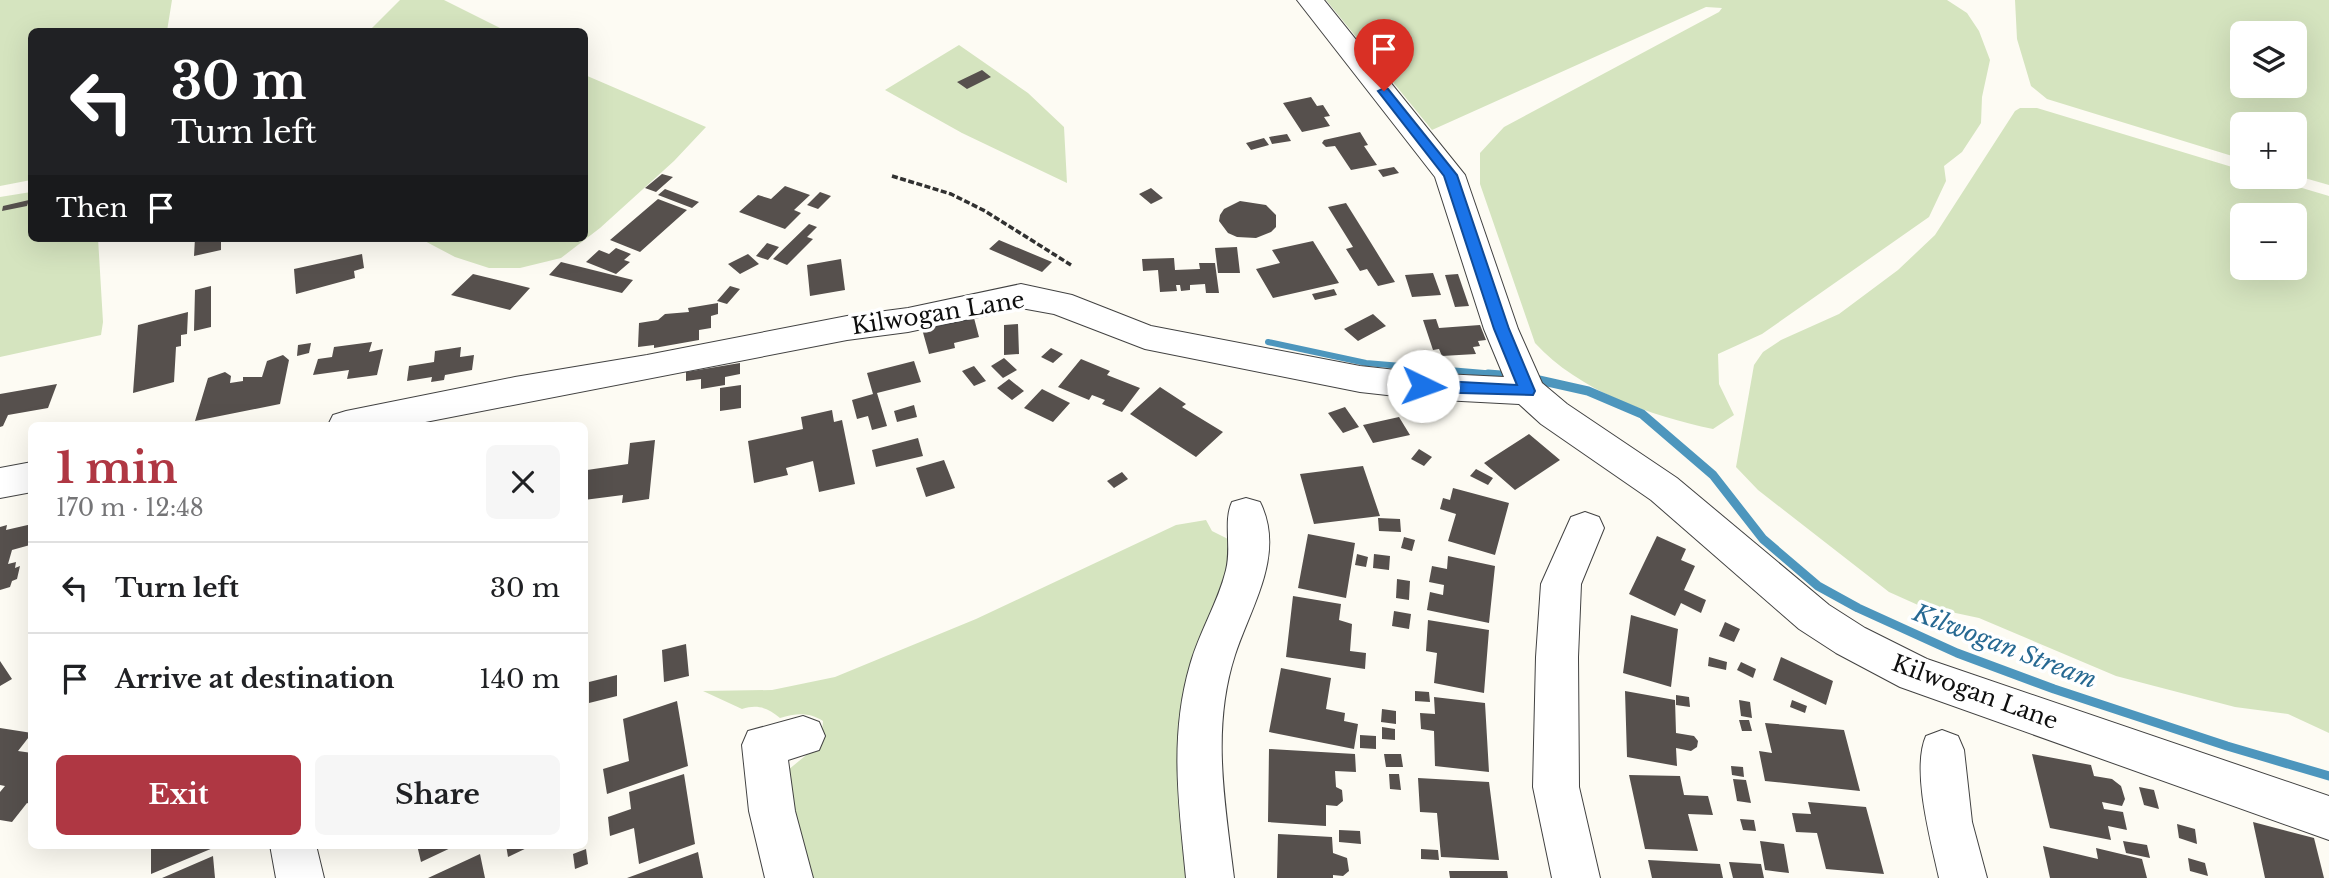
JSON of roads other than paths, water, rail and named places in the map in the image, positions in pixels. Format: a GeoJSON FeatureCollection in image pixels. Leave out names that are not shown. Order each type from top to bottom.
{"type":"FeatureCollection","features":[{"type":"Feature","properties":{"kind":"street"},"geometry":{"type":"LineString","coordinates":[[1310,0],[1450,175],[1501,329],[1522,379]]}},
{"type":"Feature","properties":{"kind":"street","name":"Kilwogan Lane"},"geometry":{"type":"LineString","coordinates":[[360,422],[515,390],[647,368],[848,328],[908,320],[1021,296],[1060,303],[1145,337],[1360,379],[1423,386],[1522,379],[1554,414],[1664,489],[1814,617],[1850,641],[1915,674],[2329,818]]}},
{"type":"Feature","properties":{"kind":"street"},"geometry":{"type":"LineString","coordinates":[[0,483],[28,479]]}},
{"type":"Feature","properties":{"kind":"street"},"geometry":{"type":"LineString","coordinates":[[1210,878],[1199,733],[1211,667],[1251,556],[1252,533],[1246,513]]}},
{"type":"Feature","properties":{"kind":"street"},"geometry":{"type":"LineString","coordinates":[[1576,878],[1556,787],[1557,657],[1561,584],[1585,528]]}},
{"type":"Feature","properties":{"kind":"street"},"geometry":{"type":"LineString","coordinates":[[784,741],[772,811],[789,878]]}},
{"type":"Feature","properties":{"kind":"street"},"geometry":{"type":"LineString","coordinates":[[1942,750],[1949,822],[1957,864],[1963,878]]}},
{"type":"Feature","properties":{"kind":"waterway"},"geometry":{"type":"LineString","coordinates":[[1268,342],[1366,363],[1508,375]]}},
{"type":"Feature","properties":{"kind":"waterway"},"geometry":{"type":"LineString","coordinates":[[1488,374],[1514,376]]}},
{"type":"Feature","properties":{"kind":"waterway","name":"Kilwogan Stream"},"geometry":{"type":"LineString","coordinates":[[1530,378],[1588,391],[1642,414],[1713,475],[1763,539],[1818,586],[1858,608],[1957,653],[2054,689],[2227,746],[2329,776]]}}]}
